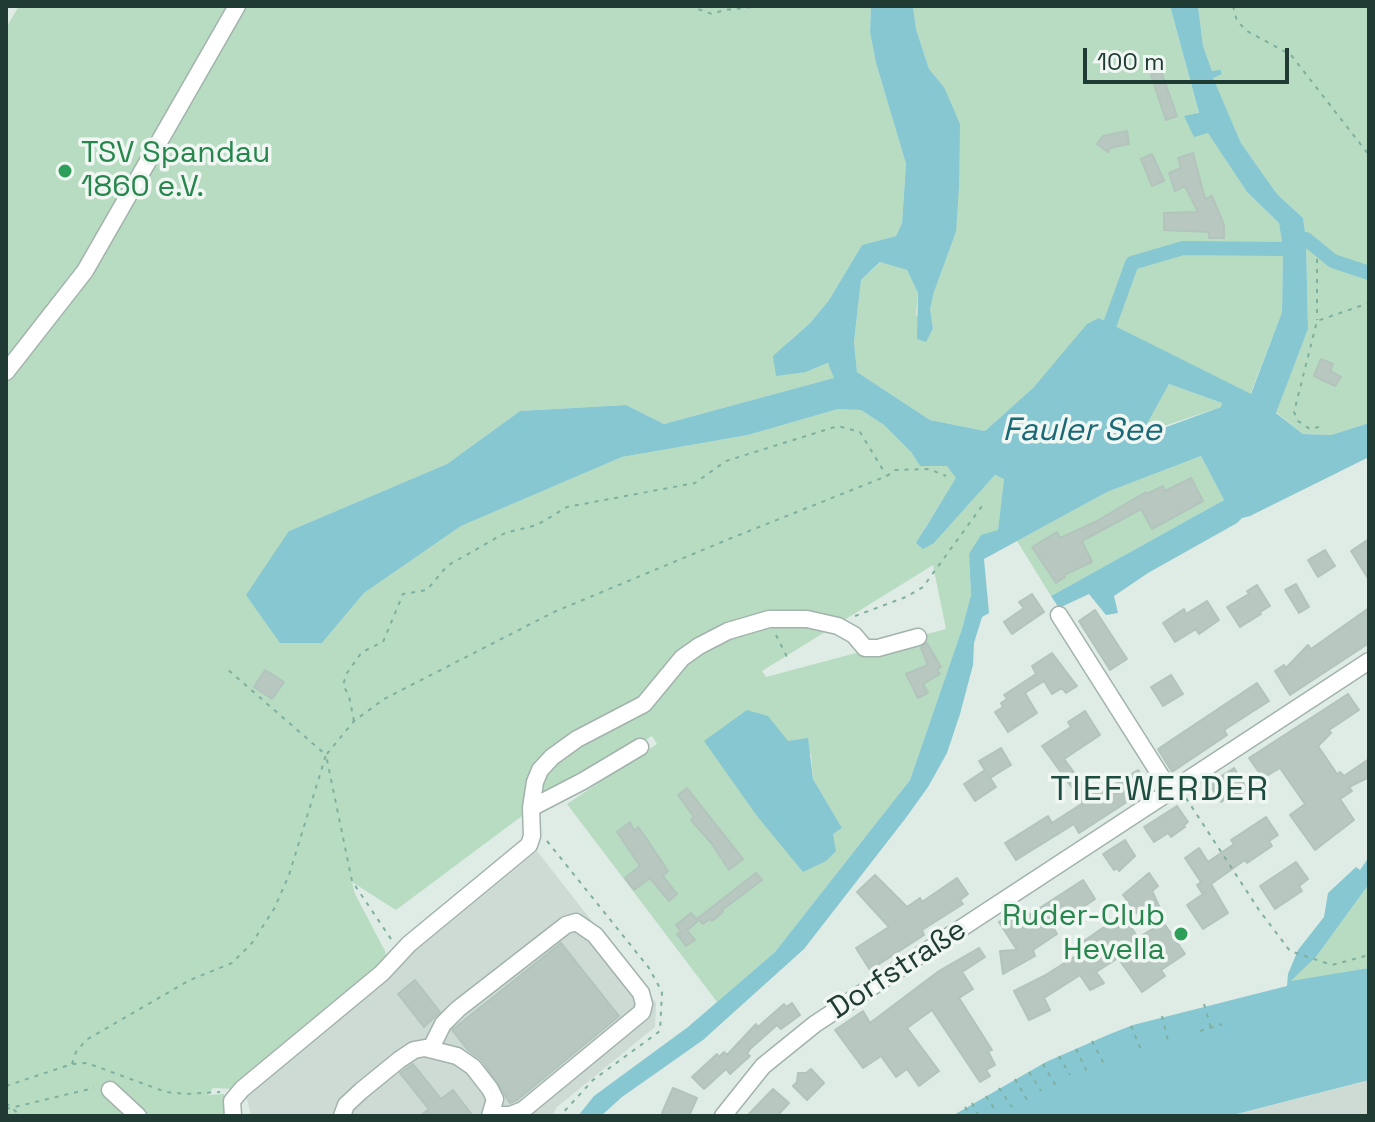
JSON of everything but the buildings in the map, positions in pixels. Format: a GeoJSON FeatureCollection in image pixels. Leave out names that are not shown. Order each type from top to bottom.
{"type":"FeatureCollection","features":[{"type":"Feature","properties":{"kind":"street"},"geometry":{"type":"LineString","coordinates":[[6,372],[85,271],[237,6]]}},
{"type":"Feature","properties":{"kind":"street"},"geometry":{"type":"LineString","coordinates":[[1059,615],[1175,789]]}},
{"type":"Feature","properties":{"kind":"street"},"geometry":{"type":"LineString","coordinates":[[233,1116],[232,1101],[242,1089],[529,845],[532,836],[531,808],[540,770],[552,757],[577,739],[644,704],[682,658],[699,646],[728,631],[769,619],[807,619],[834,625],[854,635],[865,648],[878,648],[918,637]]}},
{"type":"Feature","properties":{"kind":"street","name":"Dorfstraße"},"geometry":{"type":"LineString","coordinates":[[723,1116],[763,1066],[815,1024],[1369,661]]}},
{"type":"Feature","properties":{"kind":"street"},"geometry":{"type":"LineString","coordinates":[[531,808],[640,747]]}},
{"type":"Feature","properties":{"kind":"street"},"geometry":{"type":"LineString","coordinates":[[342,1116],[346,1105],[399,1060],[414,1050],[431,1048],[457,1056],[473,1067],[495,1099],[490,1115],[510,1115],[523,1110],[642,1012],[644,1004],[641,993],[595,935],[576,922],[566,925],[458,1009],[443,1024],[431,1048]]}},
{"type":"Feature","properties":{"kind":"street"},"geometry":{"type":"LineString","coordinates":[[110,1090],[138,1116]]}},
{"type":"Feature","properties":{"kind":"path"},"geometry":{"type":"LineString","coordinates":[[689,6],[712,14],[762,6]]}},
{"type":"Feature","properties":{"kind":"path"},"geometry":{"type":"LineString","coordinates":[[1233,6],[1237,21],[1247,31],[1291,55],[1369,155]]}},
{"type":"Feature","properties":{"kind":"path"},"geometry":{"type":"LineString","coordinates":[[1317,259],[1317,321],[1294,412],[1298,421],[1310,429],[1319,427]]}},
{"type":"Feature","properties":{"kind":"path"},"geometry":{"type":"LineString","coordinates":[[1317,321],[1369,303]]}},
{"type":"Feature","properties":{"kind":"path"},"geometry":{"type":"LineString","coordinates":[[354,721],[349,696],[343,685],[347,673],[362,652],[383,642],[403,594],[427,590],[447,566],[505,533],[537,525],[567,507],[695,483],[726,461],[838,426],[860,432],[887,476]]}},
{"type":"Feature","properties":{"kind":"path"},"geometry":{"type":"LineString","coordinates":[[72,1064],[76,1052],[86,1040],[190,980],[232,963],[252,943],[274,909],[289,875],[326,755],[354,721],[384,699],[554,612],[887,476],[895,470],[929,469],[946,476]]}},
{"type":"Feature","properties":{"kind":"path"},"geometry":{"type":"LineString","coordinates":[[834,625],[906,597],[923,587],[982,506]]}},
{"type":"Feature","properties":{"kind":"path"},"geometry":{"type":"LineString","coordinates":[[769,619],[789,661]]}},
{"type":"Feature","properties":{"kind":"path"},"geometry":{"type":"LineString","coordinates":[[226,668],[326,755],[352,881],[401,953]]}},
{"type":"Feature","properties":{"kind":"path"},"geometry":{"type":"LineString","coordinates":[[1175,789],[1290,951],[1332,965],[1369,955]]}},
{"type":"Feature","properties":{"kind":"path"},"geometry":{"type":"LineString","coordinates":[[1204,1004],[1211,1028]]}},
{"type":"Feature","properties":{"kind":"path"},"geometry":{"type":"LineString","coordinates":[[1162,1016],[1169,1045]]}},
{"type":"Feature","properties":{"kind":"path"},"geometry":{"type":"LineString","coordinates":[[1200,1031],[1222,1024]]}},
{"type":"Feature","properties":{"kind":"path"},"geometry":{"type":"LineString","coordinates":[[1131,1026],[1142,1052]]}},
{"type":"Feature","properties":{"kind":"path"},"geometry":{"type":"LineString","coordinates":[[1092,1041],[1105,1066]]}},
{"type":"Feature","properties":{"kind":"path"},"geometry":{"type":"LineString","coordinates":[[1076,1049],[1089,1076]]}},
{"type":"Feature","properties":{"kind":"path"},"geometry":{"type":"LineString","coordinates":[[1059,1056],[1070,1075]]}},
{"type":"Feature","properties":{"kind":"path"},"geometry":{"type":"LineString","coordinates":[[1043,1064],[1056,1086]]}},
{"type":"Feature","properties":{"kind":"path"},"geometry":{"type":"LineString","coordinates":[[1029,1072],[1041,1091]]}},
{"type":"Feature","properties":{"kind":"path"},"geometry":{"type":"LineString","coordinates":[[1015,1079],[1027,1100]]}},
{"type":"Feature","properties":{"kind":"path"},"geometry":{"type":"LineString","coordinates":[[6,1109],[106,1085],[110,1090]]}},
{"type":"Feature","properties":{"kind":"path"},"geometry":{"type":"LineString","coordinates":[[999,1088],[1012,1107]]}},
{"type":"Feature","properties":{"kind":"path"},"geometry":{"type":"LineString","coordinates":[[986,1096],[997,1113]]}},
{"type":"Feature","properties":{"kind":"path"},"geometry":{"type":"LineString","coordinates":[[6,1103],[21,1116]]}},
{"type":"Feature","properties":{"kind":"path"},"geometry":{"type":"LineString","coordinates":[[972,1103],[978,1115]]}},
{"type":"Feature","properties":{"kind":"path"},"geometry":{"type":"LineString","coordinates":[[965,1107],[970,1116]]}},
{"type":"Feature","properties":{"kind":"shaded area"},"geometry":{"type":"Polygon","coordinates":[[[537,851],[656,1003],[655,1027],[557,1107],[552,1116],[251,1116],[245,1091],[537,851]]]}},
{"type":"Feature","properties":{"kind":"shaded area"},"geometry":{"type":"Polygon","coordinates":[[[1369,1080],[1369,1116],[1229,1116],[1304,1097],[1369,1080]]]}},
{"type":"Feature","properties":{"kind":"green space"},"geometry":{"type":"Polygon","coordinates":[[[19,6],[871,6],[870,32],[876,63],[906,164],[902,223],[896,236],[862,245],[829,300],[811,322],[788,342],[806,372],[829,363],[835,378],[664,424],[626,405],[520,411],[447,464],[289,531],[322,643],[364,593],[461,526],[622,457],[748,435],[838,409],[861,410],[884,425],[911,452],[920,466],[948,466],[957,478],[924,529],[934,543],[995,475],[1004,479],[998,531],[969,554],[971,595],[910,780],[775,952],[717,1002],[567,804],[657,744],[652,736],[546,798],[396,910],[352,882],[355,894],[385,951],[387,962],[235,1089],[213,1088],[208,1095],[224,1094],[227,1116],[6,1116],[6,28],[19,6]],[[933,565],[762,671],[766,677],[946,629],[933,565]],[[788,741],[795,861],[803,872],[832,834],[842,828],[813,779],[811,754],[788,741]]]}},
{"type":"Feature","properties":{"kind":"green space"},"geometry":{"type":"Polygon","coordinates":[[[913,6],[1170,6],[1199,114],[1193,136],[1208,132],[1247,192],[1279,223],[1283,249],[1282,312],[1250,395],[1099,318],[1034,387],[985,431],[930,420],[857,372],[854,342],[861,280],[881,262],[907,270],[918,293],[916,315],[933,328],[930,309],[934,292],[956,232],[944,87],[929,69],[916,29],[913,6]]]}},
{"type":"Feature","properties":{"kind":"green space"},"geometry":{"type":"Polygon","coordinates":[[[1198,6],[1369,6],[1369,423],[1331,435],[1303,434],[1276,412],[1308,329],[1303,218],[1277,194],[1241,143],[1212,77],[1222,74],[1222,71],[1212,71],[1203,46],[1198,6]]]}},
{"type":"Feature","properties":{"kind":"green space"},"geometry":{"type":"Polygon","coordinates":[[[1169,384],[1222,403],[1221,407],[1164,426],[1150,434],[1147,424],[1169,384]]]}},
{"type":"Feature","properties":{"kind":"green space"},"geometry":{"type":"Polygon","coordinates":[[[1201,456],[1224,500],[1051,596],[1017,541],[1107,492],[1201,456]]]}},
{"type":"Feature","properties":{"kind":"green space"},"geometry":{"type":"Polygon","coordinates":[[[1369,884],[1369,968],[1290,982],[1316,957],[1369,884]]]}},
{"type":"Feature","properties":{"kind":"water","name":"Fauler See"},"geometry":{"type":"Polygon","coordinates":[[[871,6],[913,6],[916,29],[929,69],[944,87],[960,124],[959,187],[956,232],[934,292],[930,309],[933,328],[926,342],[917,339],[918,293],[907,270],[880,262],[861,280],[854,342],[857,372],[930,420],[985,431],[1034,387],[1087,324],[1099,318],[1251,394],[1282,312],[1283,249],[1279,223],[1247,192],[1208,133],[1194,137],[1184,116],[1199,113],[1170,6],[1198,6],[1203,46],[1212,71],[1221,70],[1222,74],[1213,78],[1241,143],[1277,194],[1303,218],[1308,329],[1276,413],[1303,434],[1331,435],[1369,423],[1369,457],[1242,518],[1148,573],[1114,596],[1118,613],[1106,615],[1089,594],[1059,608],[1051,596],[1224,500],[1201,456],[1107,492],[984,559],[989,613],[982,617],[974,643],[973,665],[960,714],[947,753],[905,819],[804,949],[703,1040],[622,1097],[601,1116],[578,1116],[594,1096],[688,1027],[775,952],[910,780],[971,595],[969,554],[981,535],[998,530],[1004,479],[995,475],[934,543],[923,549],[916,543],[956,478],[947,466],[920,466],[911,452],[884,425],[861,410],[838,409],[748,435],[622,457],[461,526],[364,593],[322,643],[280,643],[246,595],[289,531],[447,464],[520,411],[626,405],[664,424],[834,378],[828,363],[806,372],[776,376],[773,356],[811,322],[829,300],[862,245],[896,236],[902,223],[906,164],[870,32],[871,6]],[[1169,384],[1147,424],[1150,433],[1221,407],[1222,403],[1169,384]]]}},
{"type":"Feature","properties":{"kind":"water"},"geometry":{"type":"Polygon","coordinates":[[[747,710],[768,716],[788,741],[808,738],[813,779],[842,828],[833,834],[836,851],[826,861],[803,872],[757,816],[704,741],[747,710]]]}},
{"type":"Feature","properties":{"kind":"water"},"geometry":{"type":"Polygon","coordinates":[[[1369,857],[1369,884],[1316,957],[1291,981],[1369,968],[1369,1080],[1229,1116],[952,1116],[1046,1062],[1133,1025],[1287,986],[1288,974],[1298,950],[1324,917],[1328,893],[1356,867],[1360,870],[1369,857]]]}},
{"type":"Feature","properties":{"kind":"waterway"},"geometry":{"type":"LineString","coordinates":[[1306,239],[1333,261],[1369,273]]}},
{"type":"Feature","properties":{"kind":"waterway"},"geometry":{"type":"LineString","coordinates":[[1110,324],[1132,263],[1183,248],[1283,249]]}},
{"type":"Feature","properties":{"kind":"place","name":"TSV Spandau 1860 e.V."},"geometry":{"type":"Point","coordinates":[65,171]}},
{"type":"Feature","properties":{"kind":"place","name":"Ruder-Club Hevella"},"geometry":{"type":"Point","coordinates":[1181,934]}},
{"type":"Feature","properties":{"kind":"district","name":"TIEFWERDER"},"geometry":{"type":"Point","coordinates":[1160,791]}}]}
